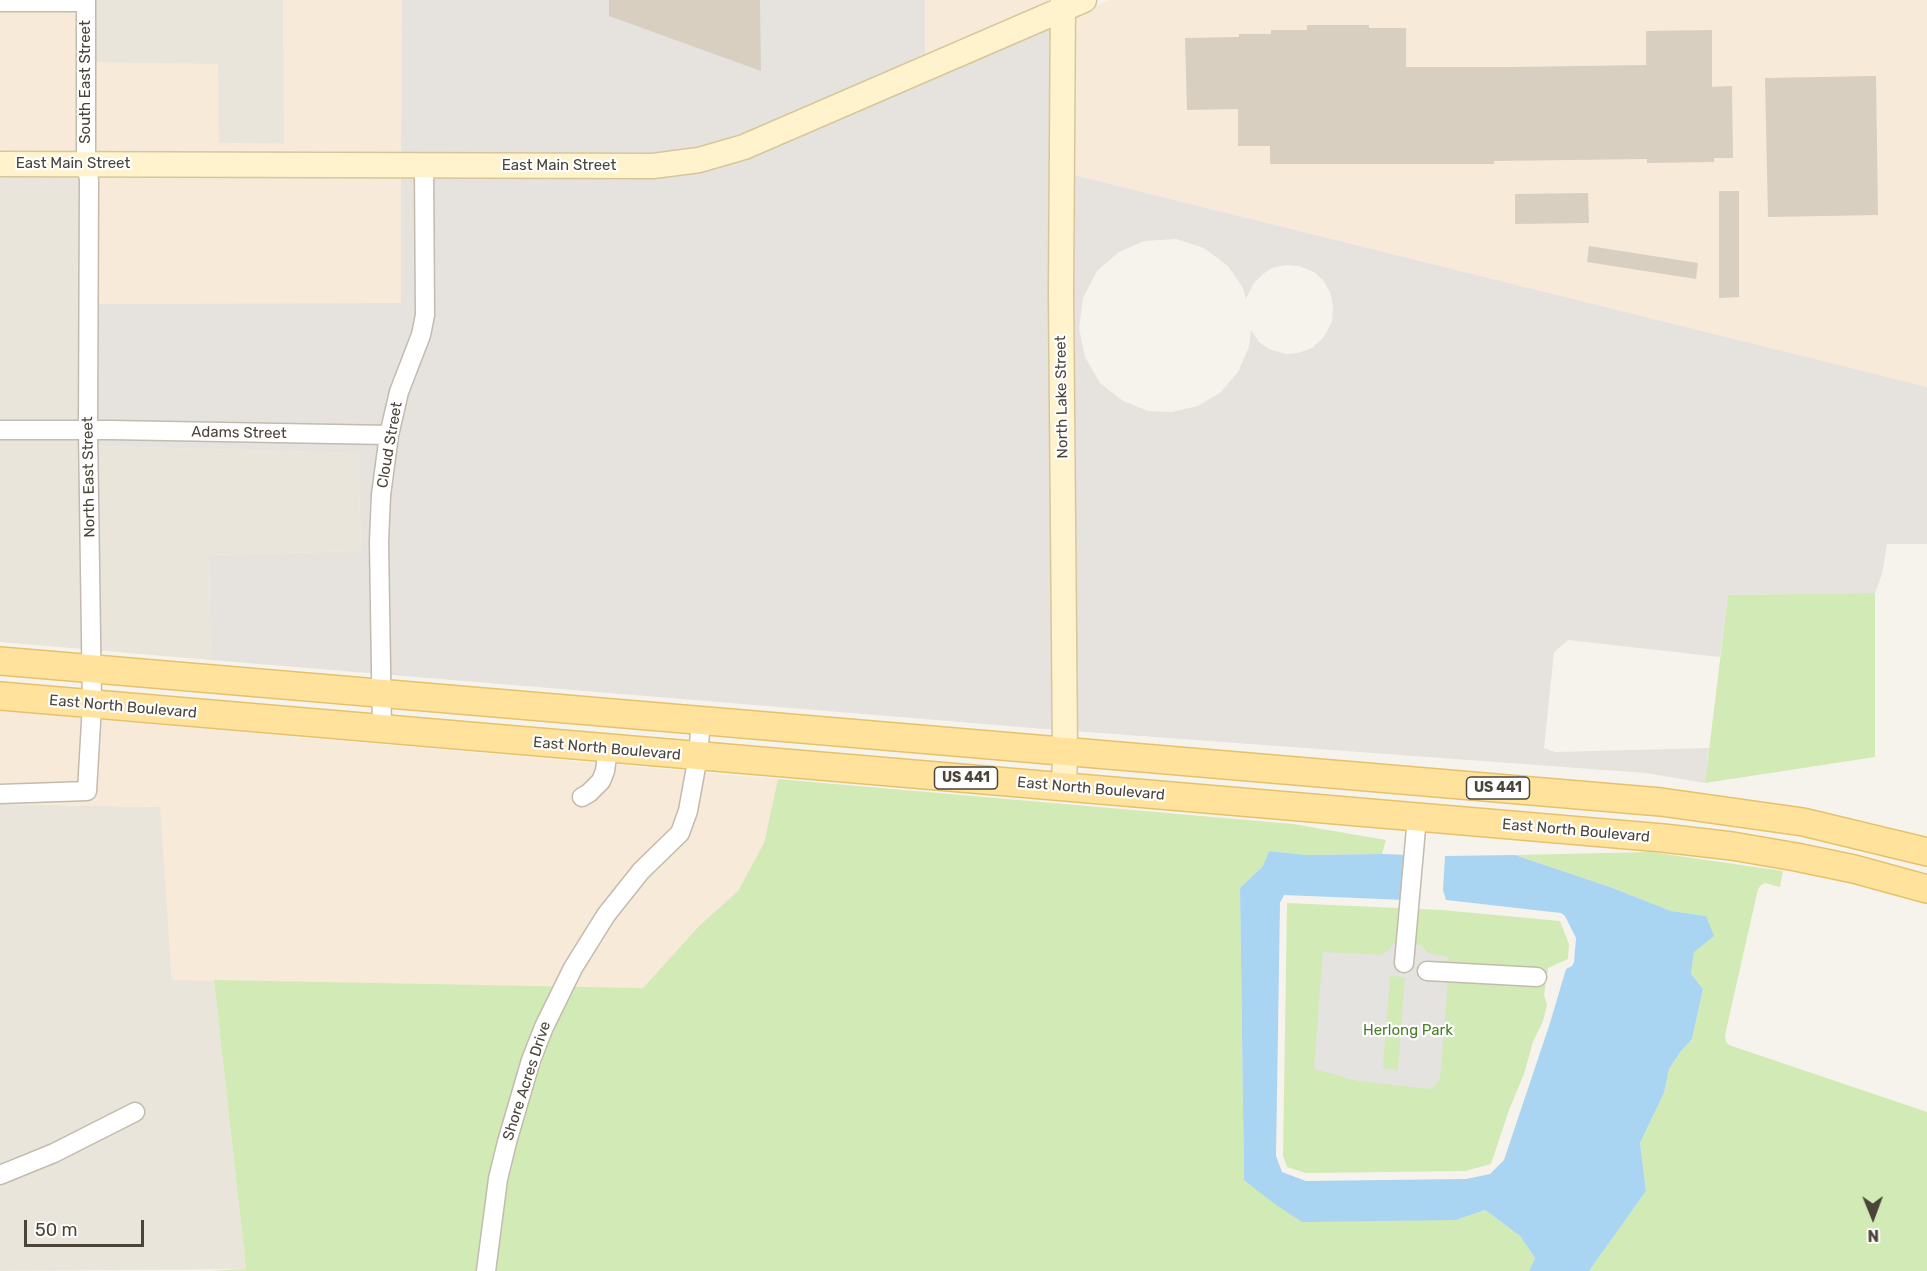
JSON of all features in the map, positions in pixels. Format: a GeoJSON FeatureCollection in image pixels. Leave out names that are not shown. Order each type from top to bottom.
{"type":"FeatureCollection","features":[{"type":"Feature","properties":{"kind":"main road","name":"East Main Street"},"geometry":{"type":"LineString","coordinates":[[0,164],[652,166],[699,160],[744,147],[1070,3]]}},
{"type":"Feature","properties":{"kind":"main road","name":"North Lake Street"},"geometry":{"type":"LineString","coordinates":[[1064,787],[1061,293],[1070,3]]}},
{"type":"Feature","properties":{"kind":"main road","name":"US 441"},"geometry":{"type":"LineString","coordinates":[[0,661],[1661,802],[1803,822],[1927,852]]}},
{"type":"Feature","properties":{"kind":"main road","name":"East North Boulevard"},"geometry":{"type":"LineString","coordinates":[[0,696],[1663,838],[1732,846],[1843,867],[1927,889]]}},
{"type":"Feature","properties":{"kind":"main road"},"geometry":{"type":"LineString","coordinates":[[1417,817],[1421,781]]}},
{"type":"Feature","properties":{"kind":"street"},"geometry":{"type":"LineString","coordinates":[[0,2],[86,1]]}},
{"type":"Feature","properties":{"kind":"street","name":"South East Street"},"geometry":{"type":"LineString","coordinates":[[86,1],[86,164]]}},
{"type":"Feature","properties":{"kind":"street","name":"North East Street"},"geometry":{"type":"LineString","coordinates":[[0,794],[87,791],[92,705],[88,430],[89,180],[86,164]]}},
{"type":"Feature","properties":{"kind":"street","name":"Cloud Street"},"geometry":{"type":"LineString","coordinates":[[382,730],[379,542],[381,495],[389,435],[399,392],[425,315],[424,165]]}},
{"type":"Feature","properties":{"kind":"street","name":"Adams Street"},"geometry":{"type":"LineString","coordinates":[[0,430],[389,435]]}},
{"type":"Feature","properties":{"kind":"street","name":"Shore Acres Drive"},"geometry":{"type":"LineString","coordinates":[[486,1271],[498,1179],[531,1060],[544,1027],[573,968],[606,915],[641,871],[680,833],[688,811],[698,756],[701,720]]}},
{"type":"Feature","properties":{"kind":"street"},"geometry":{"type":"LineString","coordinates":[[582,797],[601,781],[608,749]]}},
{"type":"Feature","properties":{"kind":"street"},"geometry":{"type":"LineString","coordinates":[[1404,963],[1417,817]]}},
{"type":"Feature","properties":{"kind":"street"},"geometry":{"type":"LineString","coordinates":[[1427,971],[1537,977]]}},
{"type":"Feature","properties":{"kind":"street"},"geometry":{"type":"LineString","coordinates":[[0,1175],[54,1153],[135,1112]]}},
{"type":"Feature","properties":{"kind":"shaded area"},"geometry":{"type":"Polygon","coordinates":[[[0,0],[283,0],[285,144],[219,143],[87,62],[0,0]]]}},
{"type":"Feature","properties":{"kind":"shaded area"},"geometry":{"type":"Polygon","coordinates":[[[283,0],[402,0],[401,156],[0,154],[0,5],[86,6],[87,62],[218,64],[219,143],[284,144],[283,0]]]}},
{"type":"Feature","properties":{"kind":"shaded area"},"geometry":{"type":"Polygon","coordinates":[[[402,0],[925,0],[925,58],[741,138],[697,151],[652,157],[401,156],[402,0]]]}},
{"type":"Feature","properties":{"kind":"shaded area"},"geometry":{"type":"Polygon","coordinates":[[[925,0],[1055,0],[925,58],[925,0]]]}},
{"type":"Feature","properties":{"kind":"shaded area"},"geometry":{"type":"Polygon","coordinates":[[[1110,0],[1927,0],[1927,387],[1070,174],[1071,15],[1110,0]]]}},
{"type":"Feature","properties":{"kind":"shaded area"},"geometry":{"type":"Polygon","coordinates":[[[1055,22],[1057,730],[211,660],[209,555],[361,551],[358,453],[98,446],[88,304],[401,303],[401,174],[652,175],[1055,22]]]}},
{"type":"Feature","properties":{"kind":"shaded area"},"geometry":{"type":"Polygon","coordinates":[[[0,173],[87,173],[98,446],[358,453],[361,551],[209,555],[211,660],[0,642],[0,173]]]}},
{"type":"Feature","properties":{"kind":"shaded area"},"geometry":{"type":"Polygon","coordinates":[[[87,173],[401,174],[401,303],[88,304],[87,173]]]}},
{"type":"Feature","properties":{"kind":"shaded area"},"geometry":{"type":"Polygon","coordinates":[[[1070,174],[1927,387],[1927,544],[1887,544],[1882,574],[1875,593],[1728,595],[1720,657],[1568,640],[1554,652],[1544,748],[1555,752],[1709,748],[1705,783],[1646,773],[1073,731],[1070,174]],[[1176,239],[1144,241],[1119,252],[1097,271],[1083,298],[1079,328],[1085,357],[1100,383],[1123,401],[1148,411],[1172,412],[1198,406],[1221,392],[1238,372],[1249,347],[1251,330],[1259,342],[1269,349],[1286,354],[1298,353],[1312,348],[1323,338],[1332,322],[1333,306],[1330,292],[1323,280],[1314,272],[1299,266],[1286,265],[1272,268],[1253,284],[1246,299],[1243,288],[1228,266],[1204,248],[1176,239]]]}},
{"type":"Feature","properties":{"kind":"shaded area"},"geometry":{"type":"Polygon","coordinates":[[[0,711],[778,779],[764,843],[738,891],[699,926],[643,988],[172,980],[160,807],[0,804],[0,711]]]}},
{"type":"Feature","properties":{"kind":"shaded area"},"geometry":{"type":"Polygon","coordinates":[[[0,804],[161,807],[172,979],[214,980],[246,1269],[0,1271],[0,804]]]}},
{"type":"Feature","properties":{"kind":"shaded area"},"geometry":{"type":"Polygon","coordinates":[[[1393,944],[1421,945],[1428,953],[1448,957],[1440,1080],[1432,1089],[1358,1081],[1314,1069],[1323,952],[1380,955],[1389,950],[1393,944]],[[1390,976],[1383,1068],[1398,1070],[1405,977],[1390,976]]]}},
{"type":"Feature","properties":{"kind":"green space"},"geometry":{"type":"Polygon","coordinates":[[[1875,593],[1875,757],[1705,783],[1728,595],[1875,593]]]}},
{"type":"Feature","properties":{"kind":"green space"},"geometry":{"type":"Polygon","coordinates":[[[778,779],[1293,824],[1386,840],[1382,854],[1306,855],[1270,851],[1263,866],[1240,888],[1244,1180],[1456,1220],[1485,1210],[1520,1236],[1535,1258],[1529,1271],[210,1271],[246,1269],[214,980],[643,988],[699,926],[738,891],[764,843],[778,779]]]}},
{"type":"Feature","properties":{"kind":"green space"},"geometry":{"type":"Polygon","coordinates":[[[1651,852],[1783,871],[1780,887],[1765,883],[1758,889],[1725,1035],[1726,1042],[1729,1045],[1927,1112],[1927,1271],[1589,1271],[1646,1191],[1640,1143],[1664,1093],[1669,1069],[1692,1039],[1703,989],[1691,974],[1694,951],[1706,916],[1671,911],[1610,887],[1515,855],[1651,852]]]}},
{"type":"Feature","properties":{"kind":"green space","name":"Herlong Park"},"geometry":{"type":"Polygon","coordinates":[[[1287,903],[1442,910],[1560,921],[1569,944],[1568,959],[1548,968],[1544,995],[1547,1005],[1543,1021],[1533,1042],[1524,1074],[1491,1164],[1465,1171],[1306,1173],[1287,1167],[1283,1156],[1287,903]]]}},
{"type":"Feature","properties":{"kind":"water"},"geometry":{"type":"Polygon","coordinates":[[[1269,851],[1306,855],[1411,855],[1405,900],[1284,895],[1280,903],[1276,1156],[1282,1172],[1306,1181],[1466,1179],[1490,1174],[1504,1160],[1566,969],[1574,962],[1576,938],[1565,916],[1561,913],[1446,900],[1443,890],[1445,856],[1515,855],[1610,887],[1671,911],[1706,916],[1714,936],[1694,952],[1691,974],[1703,989],[1692,1039],[1669,1069],[1664,1093],[1640,1143],[1646,1191],[1589,1271],[1529,1271],[1535,1258],[1520,1236],[1485,1210],[1456,1220],[1302,1222],[1244,1180],[1240,888],[1263,866],[1269,851]]]}},
{"type":"Feature","properties":{"kind":"building"},"geometry":{"type":"Polygon","coordinates":[[[609,0],[760,0],[761,71],[609,16],[609,0]]]}},
{"type":"Feature","properties":{"kind":"building"},"geometry":{"type":"Polygon","coordinates":[[[1307,25],[1369,25],[1369,28],[1406,28],[1406,67],[1646,65],[1646,31],[1712,30],[1712,87],[1732,86],[1733,158],[1714,158],[1714,162],[1647,163],[1647,159],[1494,161],[1494,164],[1270,164],[1270,146],[1238,146],[1238,109],[1187,110],[1185,38],[1271,34],[1271,30],[1307,30],[1307,25]]]}},
{"type":"Feature","properties":{"kind":"building"},"geometry":{"type":"Polygon","coordinates":[[[1876,76],[1878,215],[1768,217],[1765,78],[1876,76]]]}},
{"type":"Feature","properties":{"kind":"building"},"geometry":{"type":"Polygon","coordinates":[[[1719,191],[1739,191],[1739,297],[1719,298],[1719,191]]]}},
{"type":"Feature","properties":{"kind":"building"},"geometry":{"type":"Polygon","coordinates":[[[1588,193],[1589,223],[1515,224],[1515,194],[1588,193]]]}},
{"type":"Feature","properties":{"kind":"building"},"geometry":{"type":"Polygon","coordinates":[[[1589,246],[1698,263],[1696,279],[1587,262],[1589,246]]]}}]}
